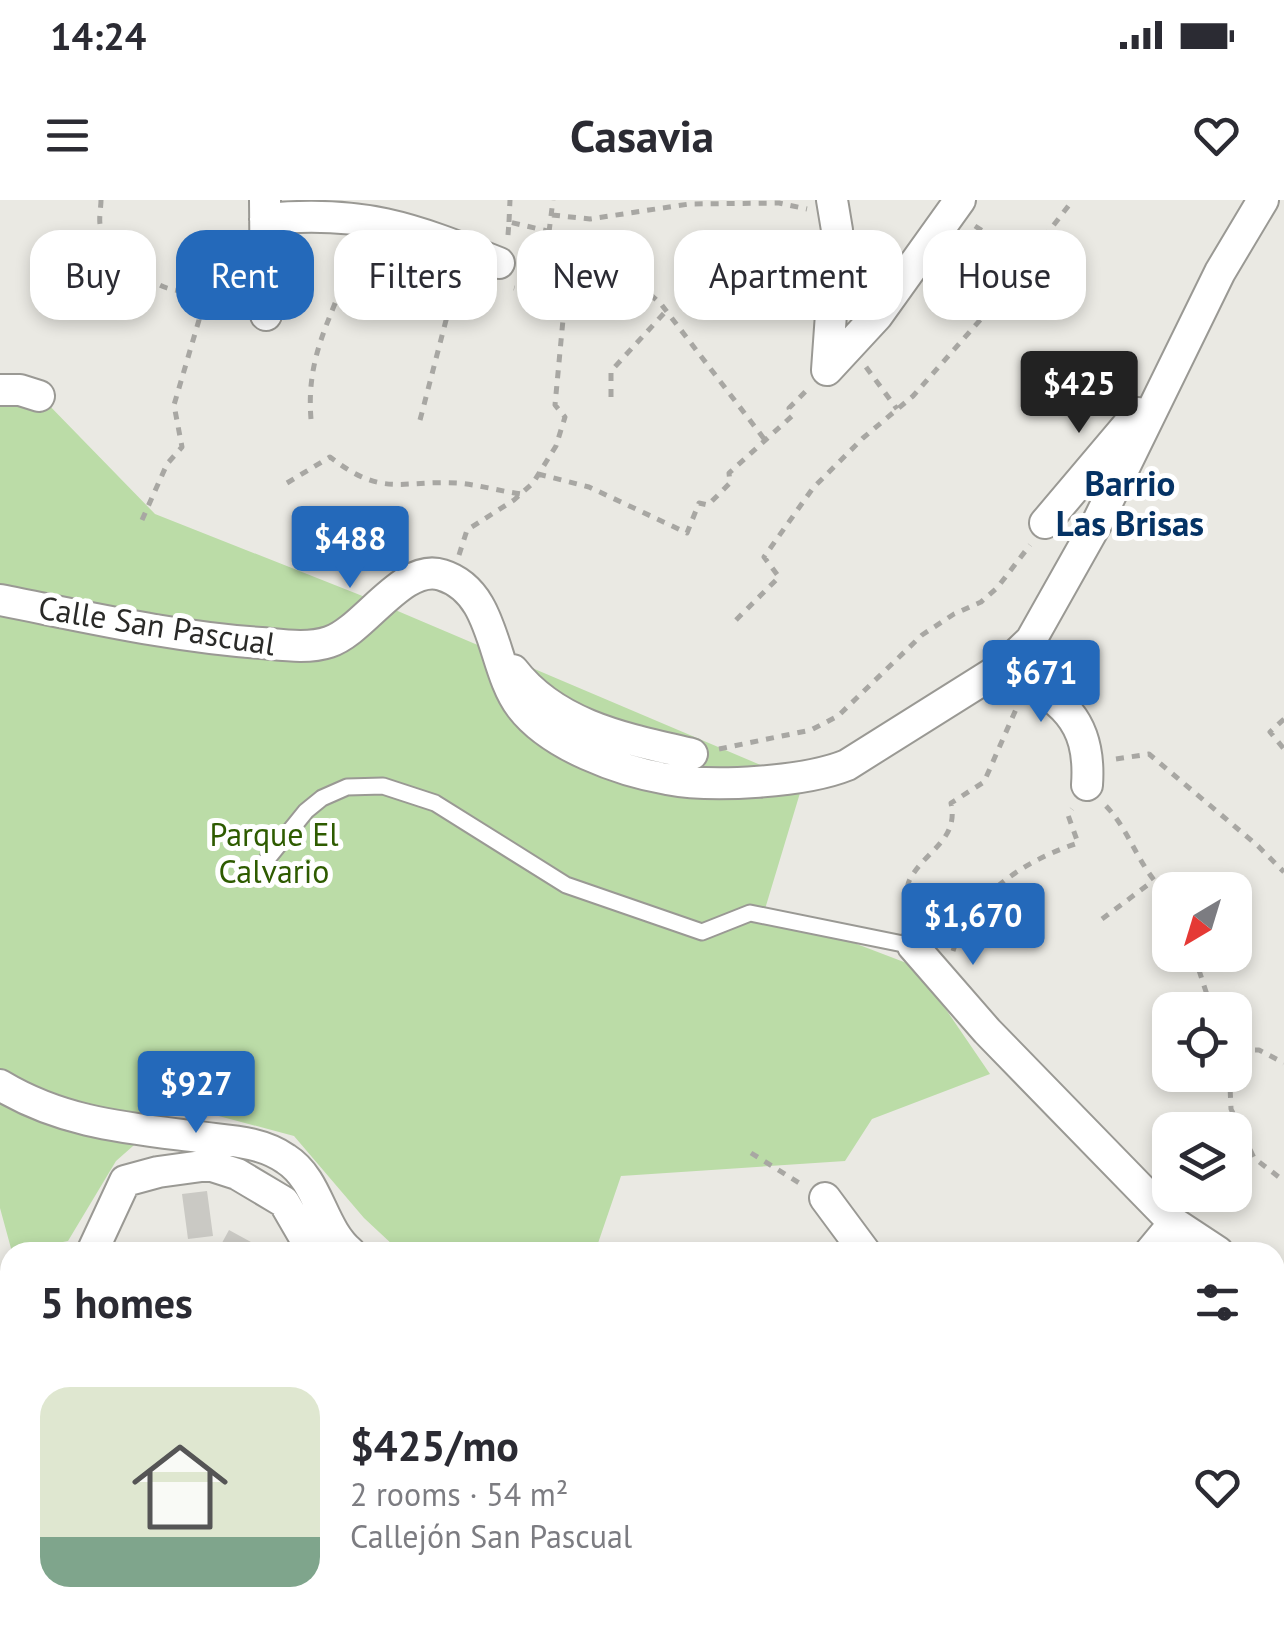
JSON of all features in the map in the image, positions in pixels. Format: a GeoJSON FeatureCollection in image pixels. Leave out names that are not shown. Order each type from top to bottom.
{"type":"FeatureCollection","features":[{"type":"Feature","properties":{"kind":"street"},"geometry":{"type":"LineString","coordinates":[[448,578],[474,600],[518,704],[536,724],[562,742],[668,780],[822,776],[847,766],[1015,674],[1098,520],[1220,272],[1263,200]]}},
{"type":"Feature","properties":{"kind":"street"},"geometry":{"type":"LineString","coordinates":[[828,370],[877,316],[956,206]]}},
{"type":"Feature","properties":{"kind":"street"},"geometry":{"type":"LineString","coordinates":[[828,370],[838,230],[834,208]]}},
{"type":"Feature","properties":{"kind":"street"},"geometry":{"type":"LineString","coordinates":[[265,209],[361,218],[415,230]]}},
{"type":"Feature","properties":{"kind":"street"},"geometry":{"type":"LineString","coordinates":[[1045,523],[1161,389]]}},
{"type":"Feature","properties":{"kind":"street"},"geometry":{"type":"LineString","coordinates":[[0,390],[20,390],[39,396]]}},
{"type":"Feature","properties":{"kind":"street","name":"Calle San Pascual"},"geometry":{"type":"LineString","coordinates":[[0,600],[202,639],[306,646],[329,643],[346,634],[404,584],[424,573],[448,578]]}},
{"type":"Feature","properties":{"kind":"street"},"geometry":{"type":"LineString","coordinates":[[499,653],[536,694],[574,719],[638,742],[692,754]]}},
{"type":"Feature","properties":{"kind":"street"},"geometry":{"type":"LineString","coordinates":[[1015,674],[1059,700],[1075,718],[1088,774]]}},
{"type":"Feature","properties":{"kind":"street"},"geometry":{"type":"LineString","coordinates":[[913,946],[987,1031],[1174,1223],[1203,1242]]}},
{"type":"Feature","properties":{"kind":"street"},"geometry":{"type":"LineString","coordinates":[[0,1084],[45,1108],[85,1121],[243,1141],[270,1150],[303,1174],[327,1222],[342,1242]]}},
{"type":"Feature","properties":{"kind":"street"},"geometry":{"type":"LineString","coordinates":[[97,1242],[125,1181],[209,1165],[263,1186],[284,1202],[307,1242]]}},
{"type":"Feature","properties":{"kind":"street"},"geometry":{"type":"LineString","coordinates":[[825,1198],[857,1242]]}},
{"type":"Feature","properties":{"kind":"street"},"geometry":{"type":"LineString","coordinates":[[1158,1242],[1174,1223]]}},
{"type":"Feature","properties":{"kind":"street"},"geometry":{"type":"LineString","coordinates":[[206,1634],[398,1634]]}},
{"type":"Feature","properties":{"kind":"lane"},"geometry":{"type":"LineString","coordinates":[[268,858],[306,811],[322,798],[347,787],[383,786],[435,803],[566,885],[702,932],[750,914],[913,946]]}},
{"type":"Feature","properties":{"kind":"path"},"geometry":{"type":"LineString","coordinates":[[102,200],[100,225],[112,247],[142,275],[176,289]]}},
{"type":"Feature","properties":{"kind":"path"},"geometry":{"type":"LineString","coordinates":[[448,578],[467,530],[521,494],[556,446],[565,418],[554,406],[564,308],[536,301],[537,294],[510,287],[498,263],[506,254],[510,200]]}},
{"type":"Feature","properties":{"kind":"path"},"geometry":{"type":"LineString","coordinates":[[549,230],[553,200]]}},
{"type":"Feature","properties":{"kind":"path"},"geometry":{"type":"LineString","coordinates":[[1050,230],[1073,200]]}},
{"type":"Feature","properties":{"kind":"path"},"geometry":{"type":"LineString","coordinates":[[552,214],[590,219],[689,204],[779,202],[834,208]]}},
{"type":"Feature","properties":{"kind":"path"},"geometry":{"type":"LineString","coordinates":[[956,206],[988,230]]}},
{"type":"Feature","properties":{"kind":"path"},"geometry":{"type":"LineString","coordinates":[[311,418],[314,350],[348,272],[361,218]]}},
{"type":"Feature","properties":{"kind":"path"},"geometry":{"type":"LineString","coordinates":[[509,222],[541,230]]}},
{"type":"Feature","properties":{"kind":"path"},"geometry":{"type":"LineString","coordinates":[[654,299],[765,440]]}},
{"type":"Feature","properties":{"kind":"path"},"geometry":{"type":"LineString","coordinates":[[611,397],[612,371],[666,310]]}},
{"type":"Feature","properties":{"kind":"path"},"geometry":{"type":"LineString","coordinates":[[142,520],[168,464],[182,447],[174,404],[199,320]]}},
{"type":"Feature","properties":{"kind":"path"},"geometry":{"type":"LineString","coordinates":[[420,420],[446,320]]}},
{"type":"Feature","properties":{"kind":"path"},"geometry":{"type":"LineString","coordinates":[[736,620],[779,576],[764,557],[813,488],[897,409],[979,320]]}},
{"type":"Feature","properties":{"kind":"path"},"geometry":{"type":"LineString","coordinates":[[850,345],[897,409]]}},
{"type":"Feature","properties":{"kind":"path"},"geometry":{"type":"LineString","coordinates":[[538,474],[589,486],[688,533],[699,503],[708,504],[730,483],[729,473],[792,416],[789,408],[828,370]]}},
{"type":"Feature","properties":{"kind":"path"},"geometry":{"type":"LineString","coordinates":[[287,483],[330,456],[366,481],[458,483],[521,494]]}},
{"type":"Feature","properties":{"kind":"path"},"geometry":{"type":"LineString","coordinates":[[692,754],[812,730],[838,716],[922,635],[981,602],[997,588],[1045,523]]}},
{"type":"Feature","properties":{"kind":"path"},"geometry":{"type":"LineString","coordinates":[[913,946],[907,893],[910,880],[950,833],[954,816],[950,802],[984,782],[1015,674]]}},
{"type":"Feature","properties":{"kind":"path"},"geometry":{"type":"LineString","coordinates":[[1284,718],[1270,732],[1284,749]]}},
{"type":"Feature","properties":{"kind":"path"},"geometry":{"type":"LineString","coordinates":[[944,980],[960,929],[1008,875],[1042,855],[1078,843],[1068,815],[1088,774],[1149,754],[1284,872]]}},
{"type":"Feature","properties":{"kind":"path"},"geometry":{"type":"LineString","coordinates":[[1088,774],[1122,822],[1152,876]]}},
{"type":"Feature","properties":{"kind":"path"},"geometry":{"type":"LineString","coordinates":[[1102,919],[1152,882]]}},
{"type":"Feature","properties":{"kind":"path"},"geometry":{"type":"LineString","coordinates":[[1252,1050],[1284,1063]]}},
{"type":"Feature","properties":{"kind":"path"},"geometry":{"type":"LineString","coordinates":[[1230,1092],[1231,1109],[1254,1158],[1284,1182]]}},
{"type":"Feature","properties":{"kind":"path"},"geometry":{"type":"LineString","coordinates":[[751,1153],[825,1198]]}},
{"type":"Feature","properties":{"kind":"green space","name":"Parque El Calvario"},"geometry":{"type":"Polygon","coordinates":[[[42,398],[155,514],[360,595],[803,783],[765,909],[917,967],[990,1074],[872,1119],[845,1161],[621,1176],[598,1242],[390,1242],[364,1218],[294,1136],[215,1115],[167,1116],[116,1161],[68,1241],[9,1242],[0,1208],[0,402],[42,398]]]}},
{"type":"Feature","properties":{"kind":"building"},"geometry":{"type":"Polygon","coordinates":[[[207,1191],[213,1236],[188,1239],[182,1194],[207,1191]]]}},
{"type":"Feature","properties":{"kind":"building"},"geometry":{"type":"Polygon","coordinates":[[[229,1230],[251,1242],[222,1242],[229,1230]]]}},
{"type":"Feature","properties":{"kind":"district","name":"Barrio Las Brisas"},"geometry":{"type":"Point","coordinates":[1130,503]}}]}
